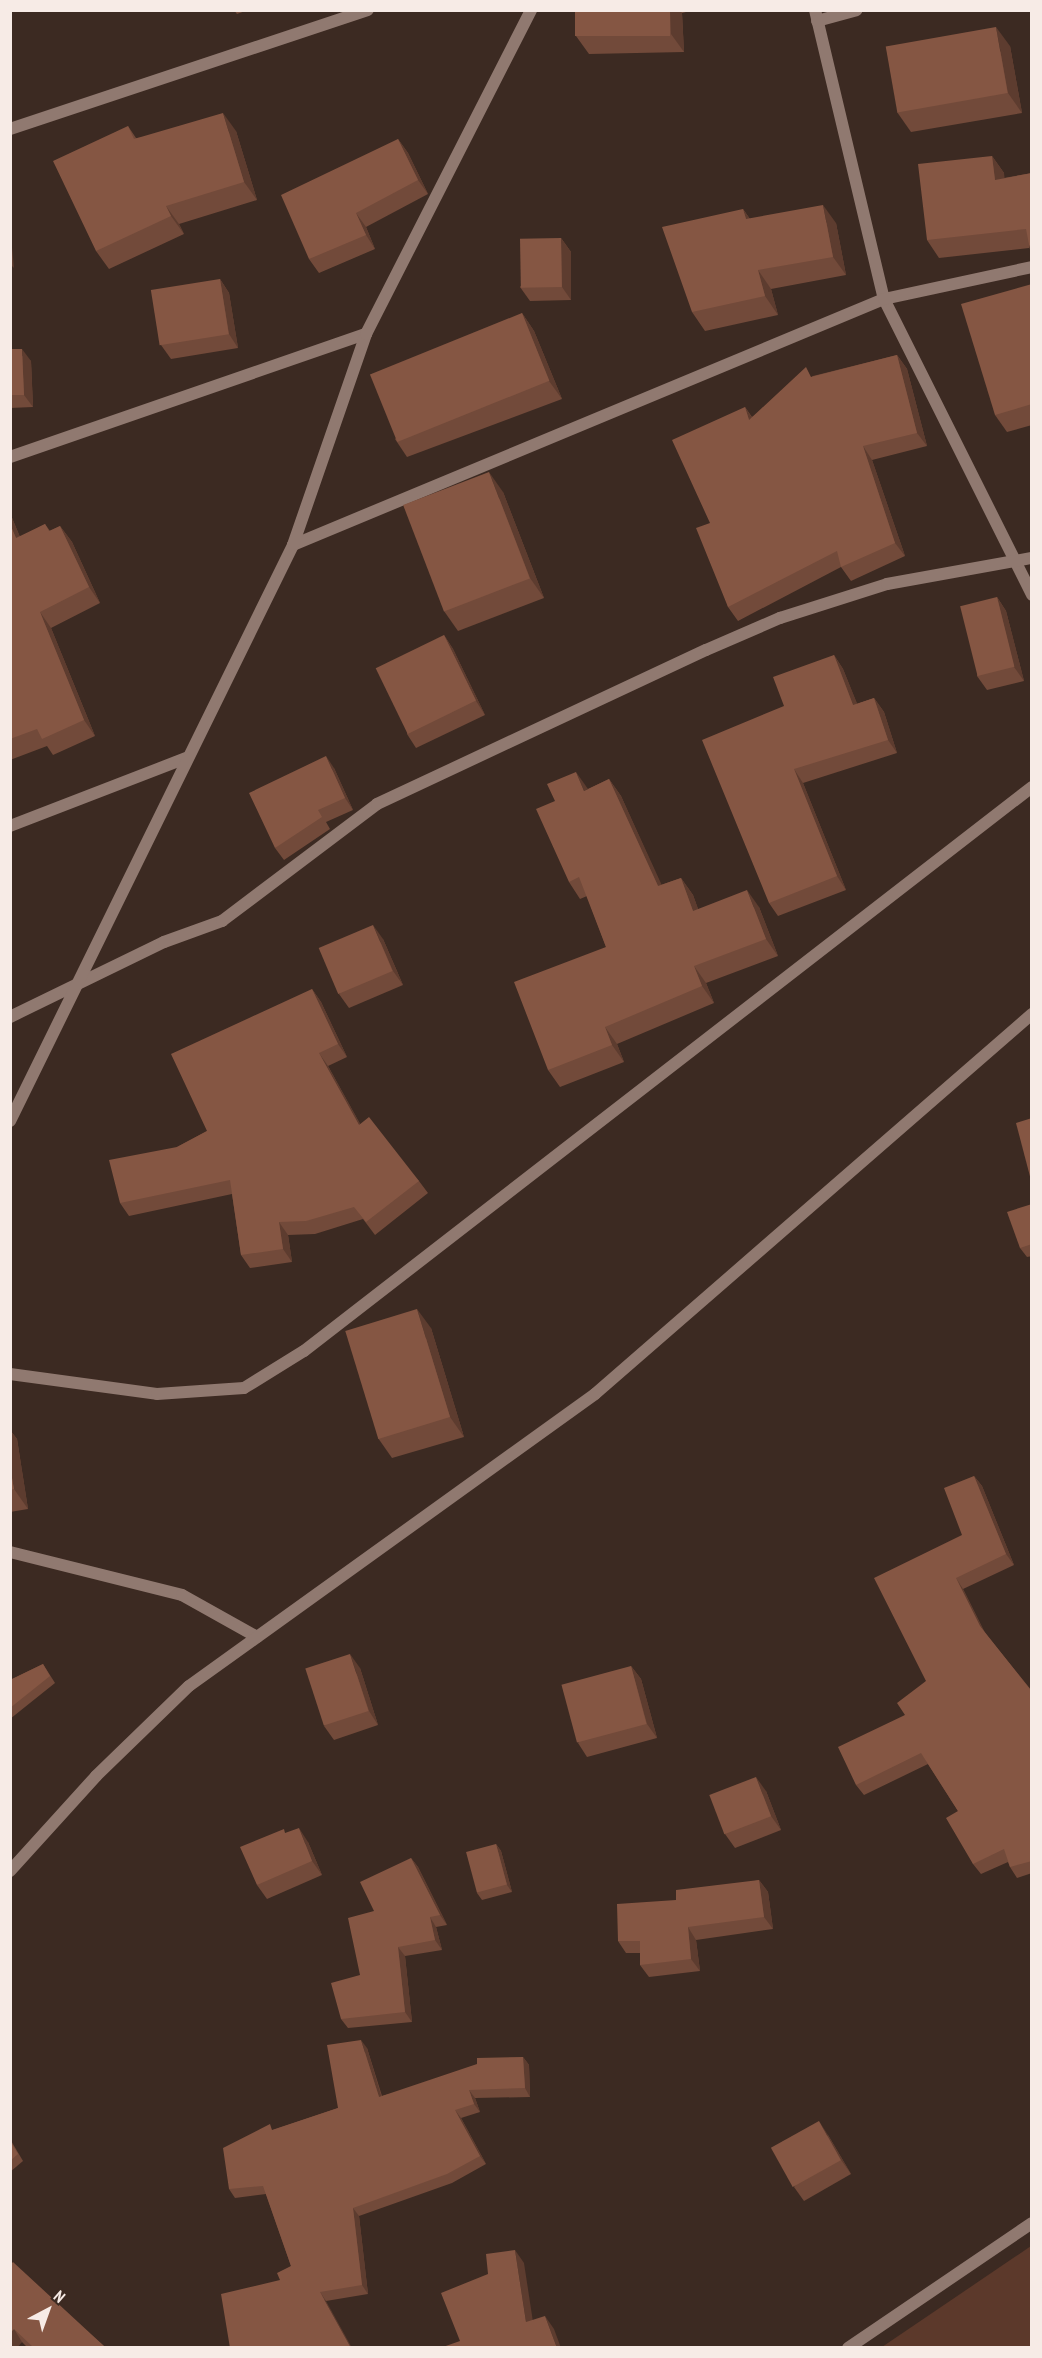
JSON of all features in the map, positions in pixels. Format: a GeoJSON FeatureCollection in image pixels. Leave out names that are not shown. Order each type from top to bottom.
{"type":"FeatureCollection","features":[{"type":"Feature","properties":{"kind":"street"},"geometry":{"type":"LineString","coordinates":[[10,129],[368,10]]}},
{"type":"Feature","properties":{"kind":"street"},"geometry":{"type":"LineString","coordinates":[[10,1120],[71,989],[293,545],[366,334],[531,10]]}},
{"type":"Feature","properties":{"kind":"street"},"geometry":{"type":"LineString","coordinates":[[857,10],[816,16],[884,299],[1018,561],[1032,595]]}},
{"type":"Feature","properties":{"kind":"street"},"geometry":{"type":"LineString","coordinates":[[293,545],[884,299],[1032,267]]}},
{"type":"Feature","properties":{"kind":"street"},"geometry":{"type":"LineString","coordinates":[[10,457],[366,334]]}},
{"type":"Feature","properties":{"kind":"street"},"geometry":{"type":"LineString","coordinates":[[10,1017],[164,942],[222,921],[377,804],[706,650],[780,618],[887,584],[1032,558]]}},
{"type":"Feature","properties":{"kind":"street"},"geometry":{"type":"LineString","coordinates":[[10,826],[186,758]]}},
{"type":"Feature","properties":{"kind":"street"},"geometry":{"type":"LineString","coordinates":[[10,1374],[158,1394],[244,1388],[304,1351],[1032,787]]}},
{"type":"Feature","properties":{"kind":"street"},"geometry":{"type":"LineString","coordinates":[[10,1871],[189,1686],[595,1394],[1032,1014]]}},
{"type":"Feature","properties":{"kind":"street"},"geometry":{"type":"LineString","coordinates":[[10,1552],[182,1595],[257,1637]]}},
{"type":"Feature","properties":{"kind":"street"},"geometry":{"type":"LineString","coordinates":[[848,2348],[1032,2223]]}},
{"type":"Feature","properties":{"kind":"shaded area"},"geometry":{"type":"Polygon","coordinates":[[[1031,2246],[1031,2347],[882,2347],[1031,2246]]]}},
{"type":"Feature","properties":{"kind":"building"},"geometry":{"type":"Polygon","coordinates":[[[575,10],[670,10],[670,36],[575,36],[575,10]]]}},
{"type":"Feature","properties":{"kind":"building"},"geometry":{"type":"Polygon","coordinates":[[[996,27],[1008,93],[897,112],[886,46],[996,27]]]}},
{"type":"Feature","properties":{"kind":"building"},"geometry":{"type":"Polygon","coordinates":[[[223,113],[244,182],[166,206],[171,216],[96,251],[53,161],[128,126],[134,139],[223,113]]]}},
{"type":"Feature","properties":{"kind":"building"},"geometry":{"type":"Polygon","coordinates":[[[398,139],[418,180],[356,213],[366,235],[309,259],[281,195],[398,139]]]}},
{"type":"Feature","properties":{"kind":"building"},"geometry":{"type":"Polygon","coordinates":[[[992,156],[995,180],[1032,173],[1032,260],[1026,229],[927,240],[918,164],[992,156]]]}},
{"type":"Feature","properties":{"kind":"building"},"geometry":{"type":"Polygon","coordinates":[[[823,205],[833,257],[758,270],[765,296],[692,312],[662,227],[743,209],[746,219],[823,205]]]}},
{"type":"Feature","properties":{"kind":"building"},"geometry":{"type":"Polygon","coordinates":[[[561,238],[562,287],[521,288],[520,239],[561,238]]]}},
{"type":"Feature","properties":{"kind":"building"},"geometry":{"type":"Polygon","coordinates":[[[220,279],[229,334],[160,345],[151,290],[220,279]]]}},
{"type":"Feature","properties":{"kind":"building"},"geometry":{"type":"Polygon","coordinates":[[[1032,284],[1032,404],[995,415],[961,304],[1032,284]]]}},
{"type":"Feature","properties":{"kind":"building"},"geometry":{"type":"Polygon","coordinates":[[[522,313],[549,381],[397,442],[370,374],[522,313]]]}},
{"type":"Feature","properties":{"kind":"building"},"geometry":{"type":"Polygon","coordinates":[[[10,349],[22,349],[24,395],[10,395],[10,349]]]}},
{"type":"Feature","properties":{"kind":"building"},"geometry":{"type":"Polygon","coordinates":[[[897,355],[917,433],[863,446],[895,543],[841,567],[837,551],[728,607],[696,528],[710,523],[672,440],[745,407],[749,420],[806,367],[811,377],[897,355]]]}},
{"type":"Feature","properties":{"kind":"building"},"geometry":{"type":"Polygon","coordinates":[[[489,472],[530,578],[444,611],[403,505],[489,472]]]}},
{"type":"Feature","properties":{"kind":"building"},"geometry":{"type":"Polygon","coordinates":[[[10,524],[16,538],[45,524],[49,531],[60,526],[89,587],[40,612],[84,720],[42,739],[37,729],[10,739],[10,524]]]}},
{"type":"Feature","properties":{"kind":"building"},"geometry":{"type":"Polygon","coordinates":[[[997,597],[1014,667],[978,676],[960,606],[997,597]]]}},
{"type":"Feature","properties":{"kind":"building"},"geometry":{"type":"Polygon","coordinates":[[[444,635],[476,701],[408,734],[376,668],[444,635]]]}},
{"type":"Feature","properties":{"kind":"building"},"geometry":{"type":"Polygon","coordinates":[[[834,655],[853,705],[874,698],[888,740],[794,769],[837,876],[769,903],[702,740],[784,706],[773,677],[834,655]]]}},
{"type":"Feature","properties":{"kind":"building"},"geometry":{"type":"Polygon","coordinates":[[[326,756],[345,798],[318,810],[322,817],[275,848],[249,793],[326,756]]]}},
{"type":"Feature","properties":{"kind":"building"},"geometry":{"type":"Polygon","coordinates":[[[576,772],[584,791],[609,779],[658,886],[681,878],[693,911],[747,890],[766,939],[694,966],[702,986],[605,1027],[612,1045],[548,1070],[514,982],[606,947],[579,877],[569,882],[536,809],[555,801],[547,784],[576,772]]]}},
{"type":"Feature","properties":{"kind":"building"},"geometry":{"type":"Polygon","coordinates":[[[373,925],[393,971],[338,994],[319,948],[373,925]]]}},
{"type":"Feature","properties":{"kind":"building"},"geometry":{"type":"Polygon","coordinates":[[[312,989],[338,1044],[319,1053],[359,1125],[369,1117],[419,1181],[366,1222],[354,1207],[306,1221],[279,1222],[283,1249],[241,1255],[230,1180],[120,1203],[109,1160],[177,1147],[207,1131],[171,1054],[312,989]]]}},
{"type":"Feature","properties":{"kind":"building"},"geometry":{"type":"Polygon","coordinates":[[[1032,1118],[1032,1184],[1016,1123],[1032,1118]]]}},
{"type":"Feature","properties":{"kind":"building"},"geometry":{"type":"Polygon","coordinates":[[[1032,1204],[1032,1244],[1020,1248],[1007,1212],[1032,1204]]]}},
{"type":"Feature","properties":{"kind":"building"},"geometry":{"type":"Polygon","coordinates":[[[417,1309],[450,1417],[378,1439],[345,1331],[417,1309]]]}},
{"type":"Feature","properties":{"kind":"building"},"geometry":{"type":"Polygon","coordinates":[[[10,1467],[14,1489],[10,1490],[10,1467]]]}},
{"type":"Feature","properties":{"kind":"building"},"geometry":{"type":"Polygon","coordinates":[[[974,1476],[1006,1554],[956,1578],[980,1626],[1032,1692],[1032,1861],[1010,1867],[1004,1849],[973,1864],[946,1818],[958,1811],[921,1753],[856,1785],[838,1747],[905,1715],[897,1703],[926,1681],[874,1578],[962,1535],[944,1488],[974,1476]]]}},
{"type":"Feature","properties":{"kind":"building"},"geometry":{"type":"Polygon","coordinates":[[[350,1654],[369,1711],[324,1726],[305,1669],[350,1654]]]}},
{"type":"Feature","properties":{"kind":"building"},"geometry":{"type":"Polygon","coordinates":[[[43,1664],[50,1676],[10,1708],[10,1680],[43,1664]]]}},
{"type":"Feature","properties":{"kind":"building"},"geometry":{"type":"Polygon","coordinates":[[[631,1666],[647,1724],[577,1743],[561,1685],[631,1666]]]}},
{"type":"Feature","properties":{"kind":"building"},"geometry":{"type":"Polygon","coordinates":[[[756,1777],[771,1816],[724,1834],[709,1795],[756,1777]]]}},
{"type":"Feature","properties":{"kind":"building"},"geometry":{"type":"Polygon","coordinates":[[[299,1828],[312,1861],[257,1885],[240,1847],[284,1829],[285,1833],[299,1828]]]}},
{"type":"Feature","properties":{"kind":"building"},"geometry":{"type":"Polygon","coordinates":[[[496,1844],[507,1885],[477,1893],[466,1852],[496,1844]]]}},
{"type":"Feature","properties":{"kind":"building"},"geometry":{"type":"Polygon","coordinates":[[[411,1858],[440,1915],[430,1917],[435,1940],[398,1947],[405,2012],[341,2019],[331,1983],[360,1975],[348,1918],[374,1911],[360,1882],[411,1858]]]}},
{"type":"Feature","properties":{"kind":"building"},"geometry":{"type":"Polygon","coordinates":[[[759,1880],[764,1917],[688,1927],[691,1959],[640,1965],[640,1941],[618,1941],[617,1904],[676,1900],[676,1890],[759,1880]]]}},
{"type":"Feature","properties":{"kind":"building"},"geometry":{"type":"Polygon","coordinates":[[[361,2040],[379,2097],[477,2064],[477,2058],[523,2057],[525,2088],[469,2090],[474,2104],[455,2110],[480,2156],[447,2174],[353,2208],[362,2285],[320,2292],[351,2348],[230,2348],[221,2294],[280,2280],[277,2273],[291,2266],[263,2186],[229,2189],[223,2148],[270,2124],[272,2130],[338,2108],[327,2045],[361,2040]]]}},
{"type":"Feature","properties":{"kind":"building"},"geometry":{"type":"Polygon","coordinates":[[[819,2121],[841,2160],[793,2187],[771,2148],[819,2121]]]}},
{"type":"Feature","properties":{"kind":"building"},"geometry":{"type":"Polygon","coordinates":[[[10,2141],[18,2154],[10,2161],[10,2141]]]}},
{"type":"Feature","properties":{"kind":"building"},"geometry":{"type":"Polygon","coordinates":[[[515,2250],[526,2322],[545,2316],[557,2348],[440,2348],[460,2341],[441,2293],[488,2274],[486,2254],[515,2250]]]}},
{"type":"Feature","properties":{"kind":"building"},"geometry":{"type":"Polygon","coordinates":[[[13,2262],[104,2346],[102,2348],[34,2348],[14,2329],[10,2333],[10,2265],[13,2262]]]}}]}
